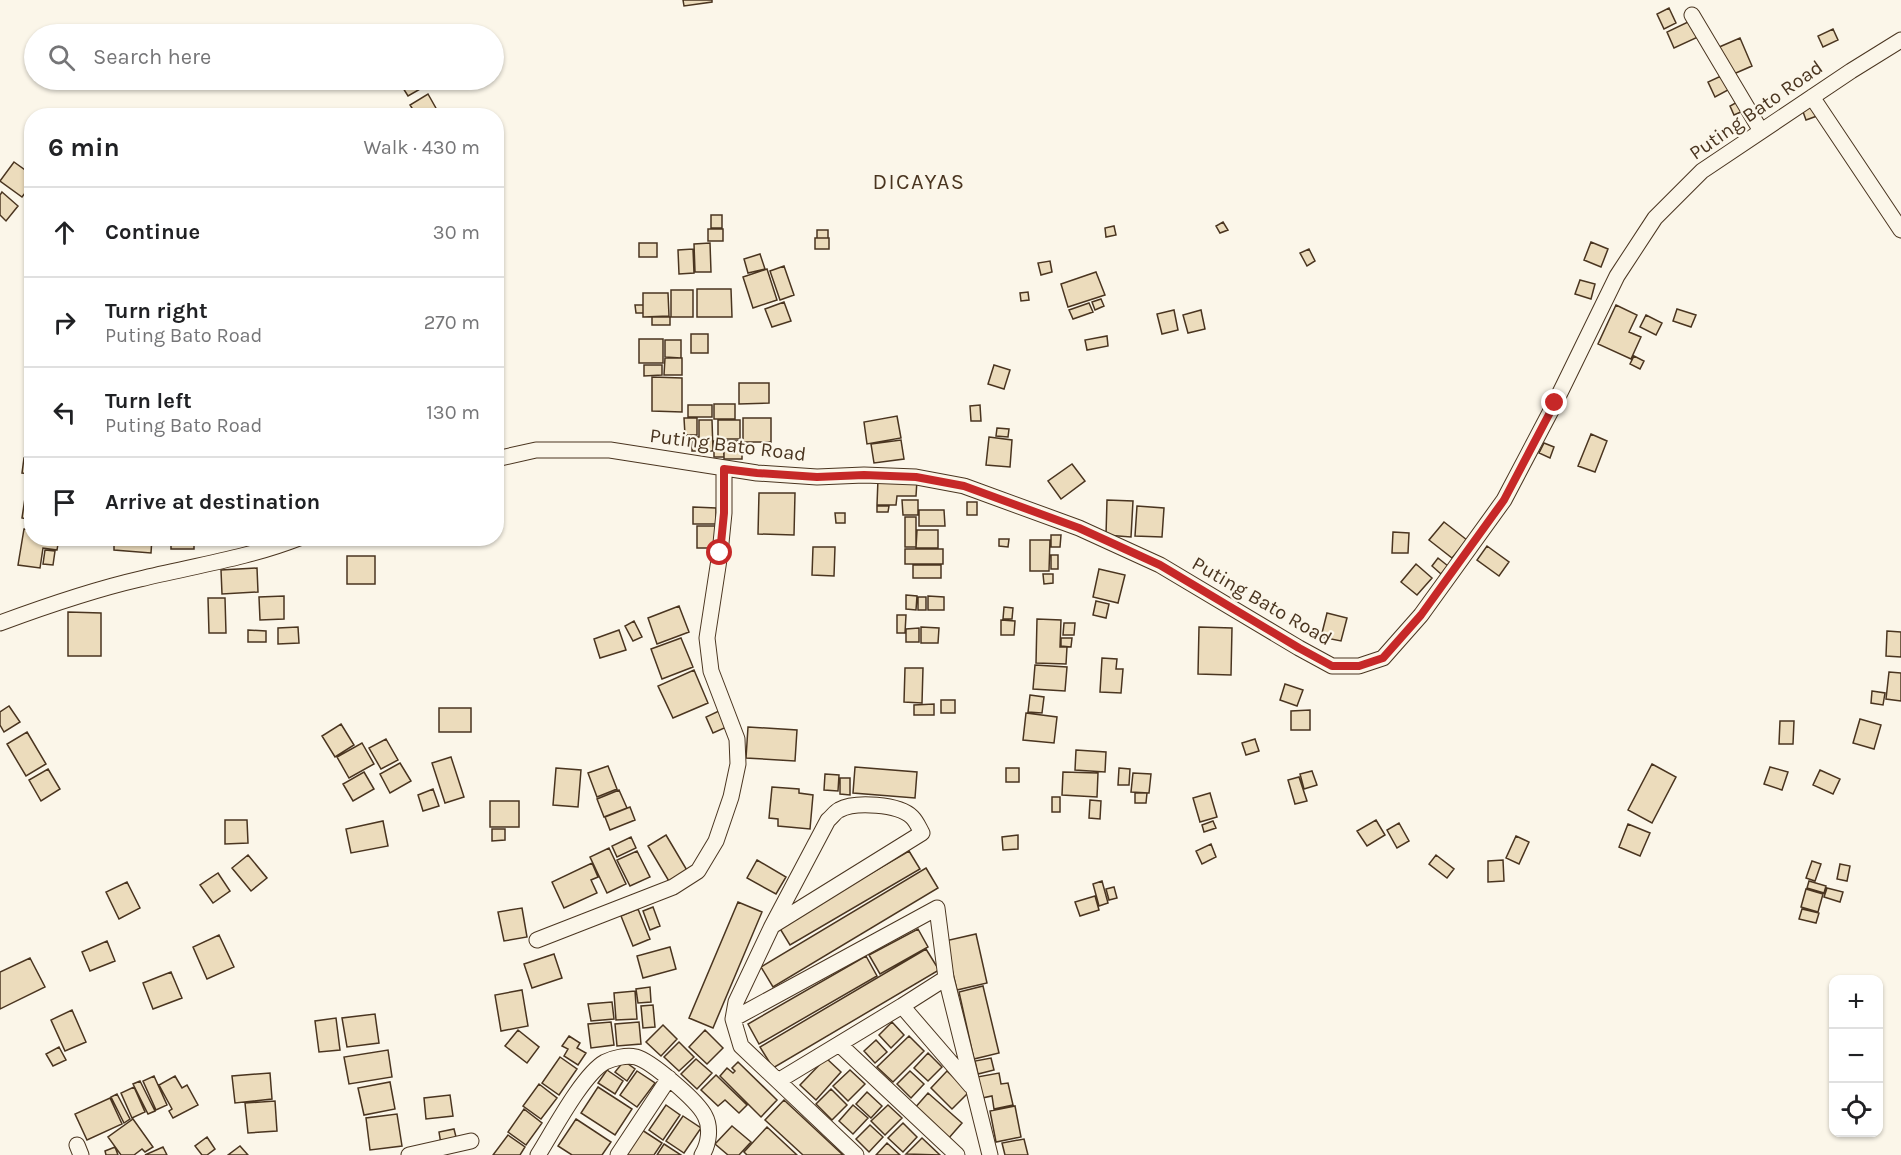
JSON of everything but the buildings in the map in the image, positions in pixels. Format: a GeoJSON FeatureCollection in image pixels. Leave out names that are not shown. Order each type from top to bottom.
{"type":"FeatureCollection","features":[{"type":"Feature","properties":{"kind":"street"},"geometry":{"type":"LineString","coordinates":[[1692,15],[1761,131]]}},
{"type":"Feature","properties":{"kind":"street","name":"Puting Bato Road"},"geometry":{"type":"LineString","coordinates":[[504,457],[536,450],[610,450],[757,473],[817,477],[864,475],[916,477],[964,486],[1079,528],[1160,565],[1332,666],[1359,666],[1383,658],[1421,615],[1504,500],[1555,403],[1617,276],[1655,218],[1702,171],[1901,40]]}},
{"type":"Feature","properties":{"kind":"street"},"geometry":{"type":"LineString","coordinates":[[1812,97],[1901,230]]}},
{"type":"Feature","properties":{"kind":"street"},"geometry":{"type":"LineString","coordinates":[[537,940],[673,887],[698,871],[716,842],[731,797],[738,764],[737,739],[711,671],[707,638],[720,553],[724,513],[724,469]]}},
{"type":"Feature","properties":{"kind":"street"},"geometry":{"type":"LineString","coordinates":[[0,623],[57,602],[129,582],[266,551],[279,546]]}},
{"type":"Feature","properties":{"kind":"street"},"geometry":{"type":"LineString","coordinates":[[772,926],[922,834],[911,816],[899,809],[877,805],[839,810],[828,819],[772,926],[736,1002],[733,1019],[741,1046],[856,1155]]}},
{"type":"Feature","properties":{"kind":"street"},"geometry":{"type":"LineString","coordinates":[[733,1019],[937,908],[946,978],[990,1155]]}},
{"type":"Feature","properties":{"kind":"street"},"geometry":{"type":"LineString","coordinates":[[778,1081],[946,978]]}},
{"type":"Feature","properties":{"kind":"street"},"geometry":{"type":"LineString","coordinates":[[902,1006],[973,1088]]}},
{"type":"Feature","properties":{"kind":"street"},"geometry":{"type":"LineString","coordinates":[[839,1044],[957,1155]]}},
{"type":"Feature","properties":{"kind":"street"},"geometry":{"type":"LineString","coordinates":[[538,1155],[589,1075],[605,1062],[622,1056],[637,1057],[669,1078],[699,1106],[706,1117],[709,1134],[702,1155]]}},
{"type":"Feature","properties":{"kind":"street"},"geometry":{"type":"LineString","coordinates":[[618,1155],[669,1078]]}},
{"type":"Feature","properties":{"kind":"street"},"geometry":{"type":"LineString","coordinates":[[409,1155],[471,1142]]}},
{"type":"Feature","properties":{"kind":"district","name":"DICAYAS"},"geometry":{"type":"Point","coordinates":[919,182]}},
{"type":"Feature","properties":{"kind":"route"},"geometry":{"type":"LineString","coordinates":[[720,553],[724,513],[724,469],[817,477],[864,475],[916,477],[964,486],[1079,528],[1160,565],[1332,666],[1359,666],[1383,658],[1421,615],[1504,500],[1555,403]]}}]}
